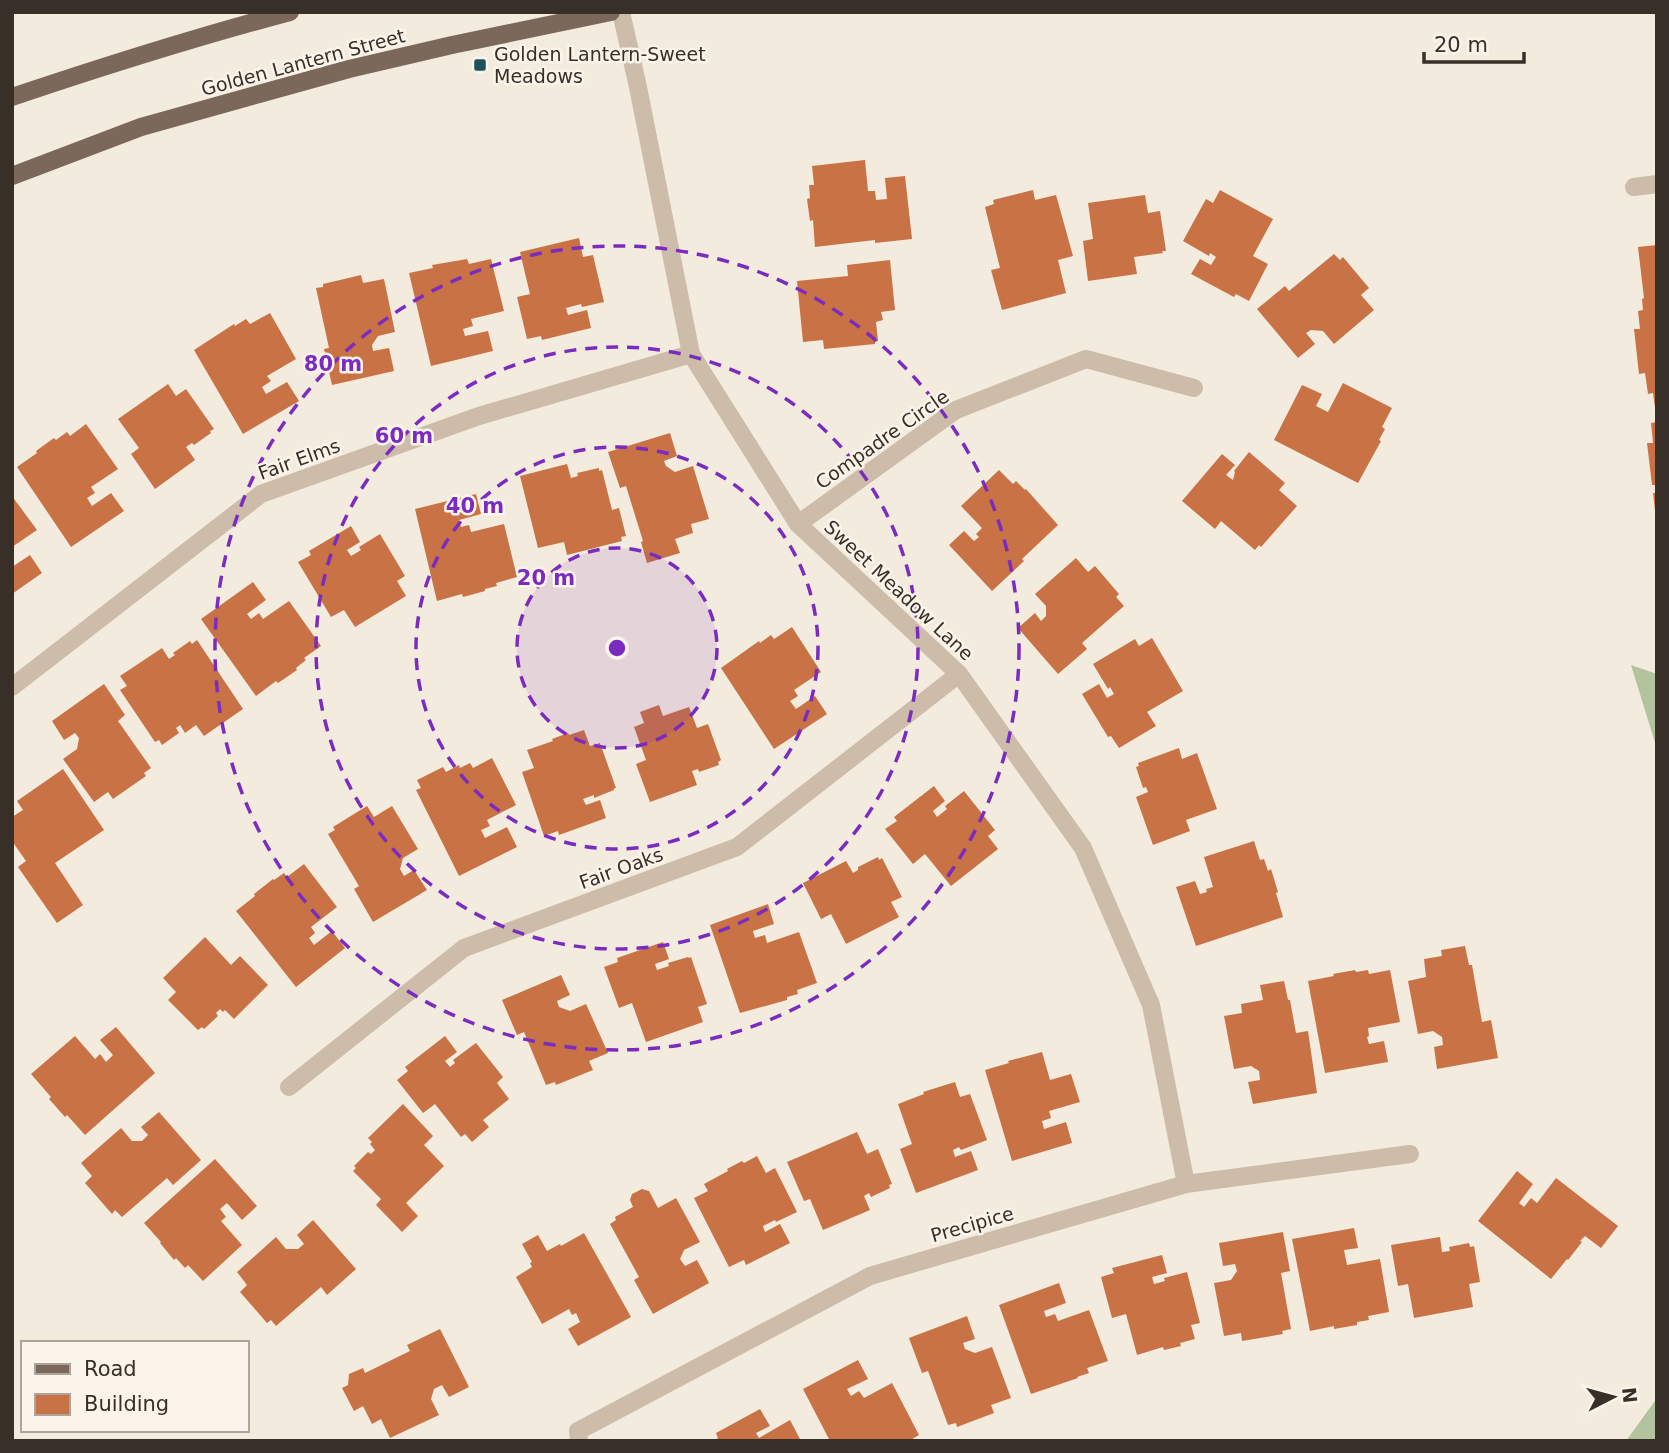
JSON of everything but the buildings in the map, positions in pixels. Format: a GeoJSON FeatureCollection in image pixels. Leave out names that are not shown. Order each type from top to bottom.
{"type":"FeatureCollection","features":[{"type":"Feature","properties":{"kind":"main road"},"geometry":{"type":"LineString","coordinates":[[12,97],[225,29],[290,12]]}},
{"type":"Feature","properties":{"kind":"main road","name":"Golden Lantern Street"},"geometry":{"type":"LineString","coordinates":[[12,176],[141,127],[272,90],[452,45],[611,12]]}},
{"type":"Feature","properties":{"kind":"street","name":"Sweet Meadow Lane"},"geometry":{"type":"LineString","coordinates":[[621,12],[691,354],[799,524],[959,674],[1083,848],[1151,1005],[1186,1184]]}},
{"type":"Feature","properties":{"kind":"street"},"geometry":{"type":"LineString","coordinates":[[1634,187],[1657,184]]}},
{"type":"Feature","properties":{"kind":"street","name":"Fair Elms"},"geometry":{"type":"LineString","coordinates":[[12,687],[261,494],[479,416],[691,354]]}},
{"type":"Feature","properties":{"kind":"street","name":"Compadre Circle"},"geometry":{"type":"LineString","coordinates":[[799,524],[956,410],[1086,359],[1194,388]]}},
{"type":"Feature","properties":{"kind":"street","name":"Fair Oaks"},"geometry":{"type":"LineString","coordinates":[[289,1087],[464,948],[737,847],[959,674]]}},
{"type":"Feature","properties":{"kind":"street","name":"Precipice"},"geometry":{"type":"LineString","coordinates":[[578,1436],[870,1276],[1186,1184],[1409,1154]]}},
{"type":"Feature","properties":{"kind":"green space"},"geometry":{"type":"Polygon","coordinates":[[[1631,665],[1657,674],[1657,749],[1631,665]]]}},
{"type":"Feature","properties":{"kind":"green space"},"geometry":{"type":"Polygon","coordinates":[[[1657,1398],[1657,1441],[1626,1441],[1657,1398]]]}},
{"type":"Feature","properties":{"kind":"place","name":"Golden Lantern-Sweet Meadows"},"geometry":{"type":"Point","coordinates":[480,65]}}]}
